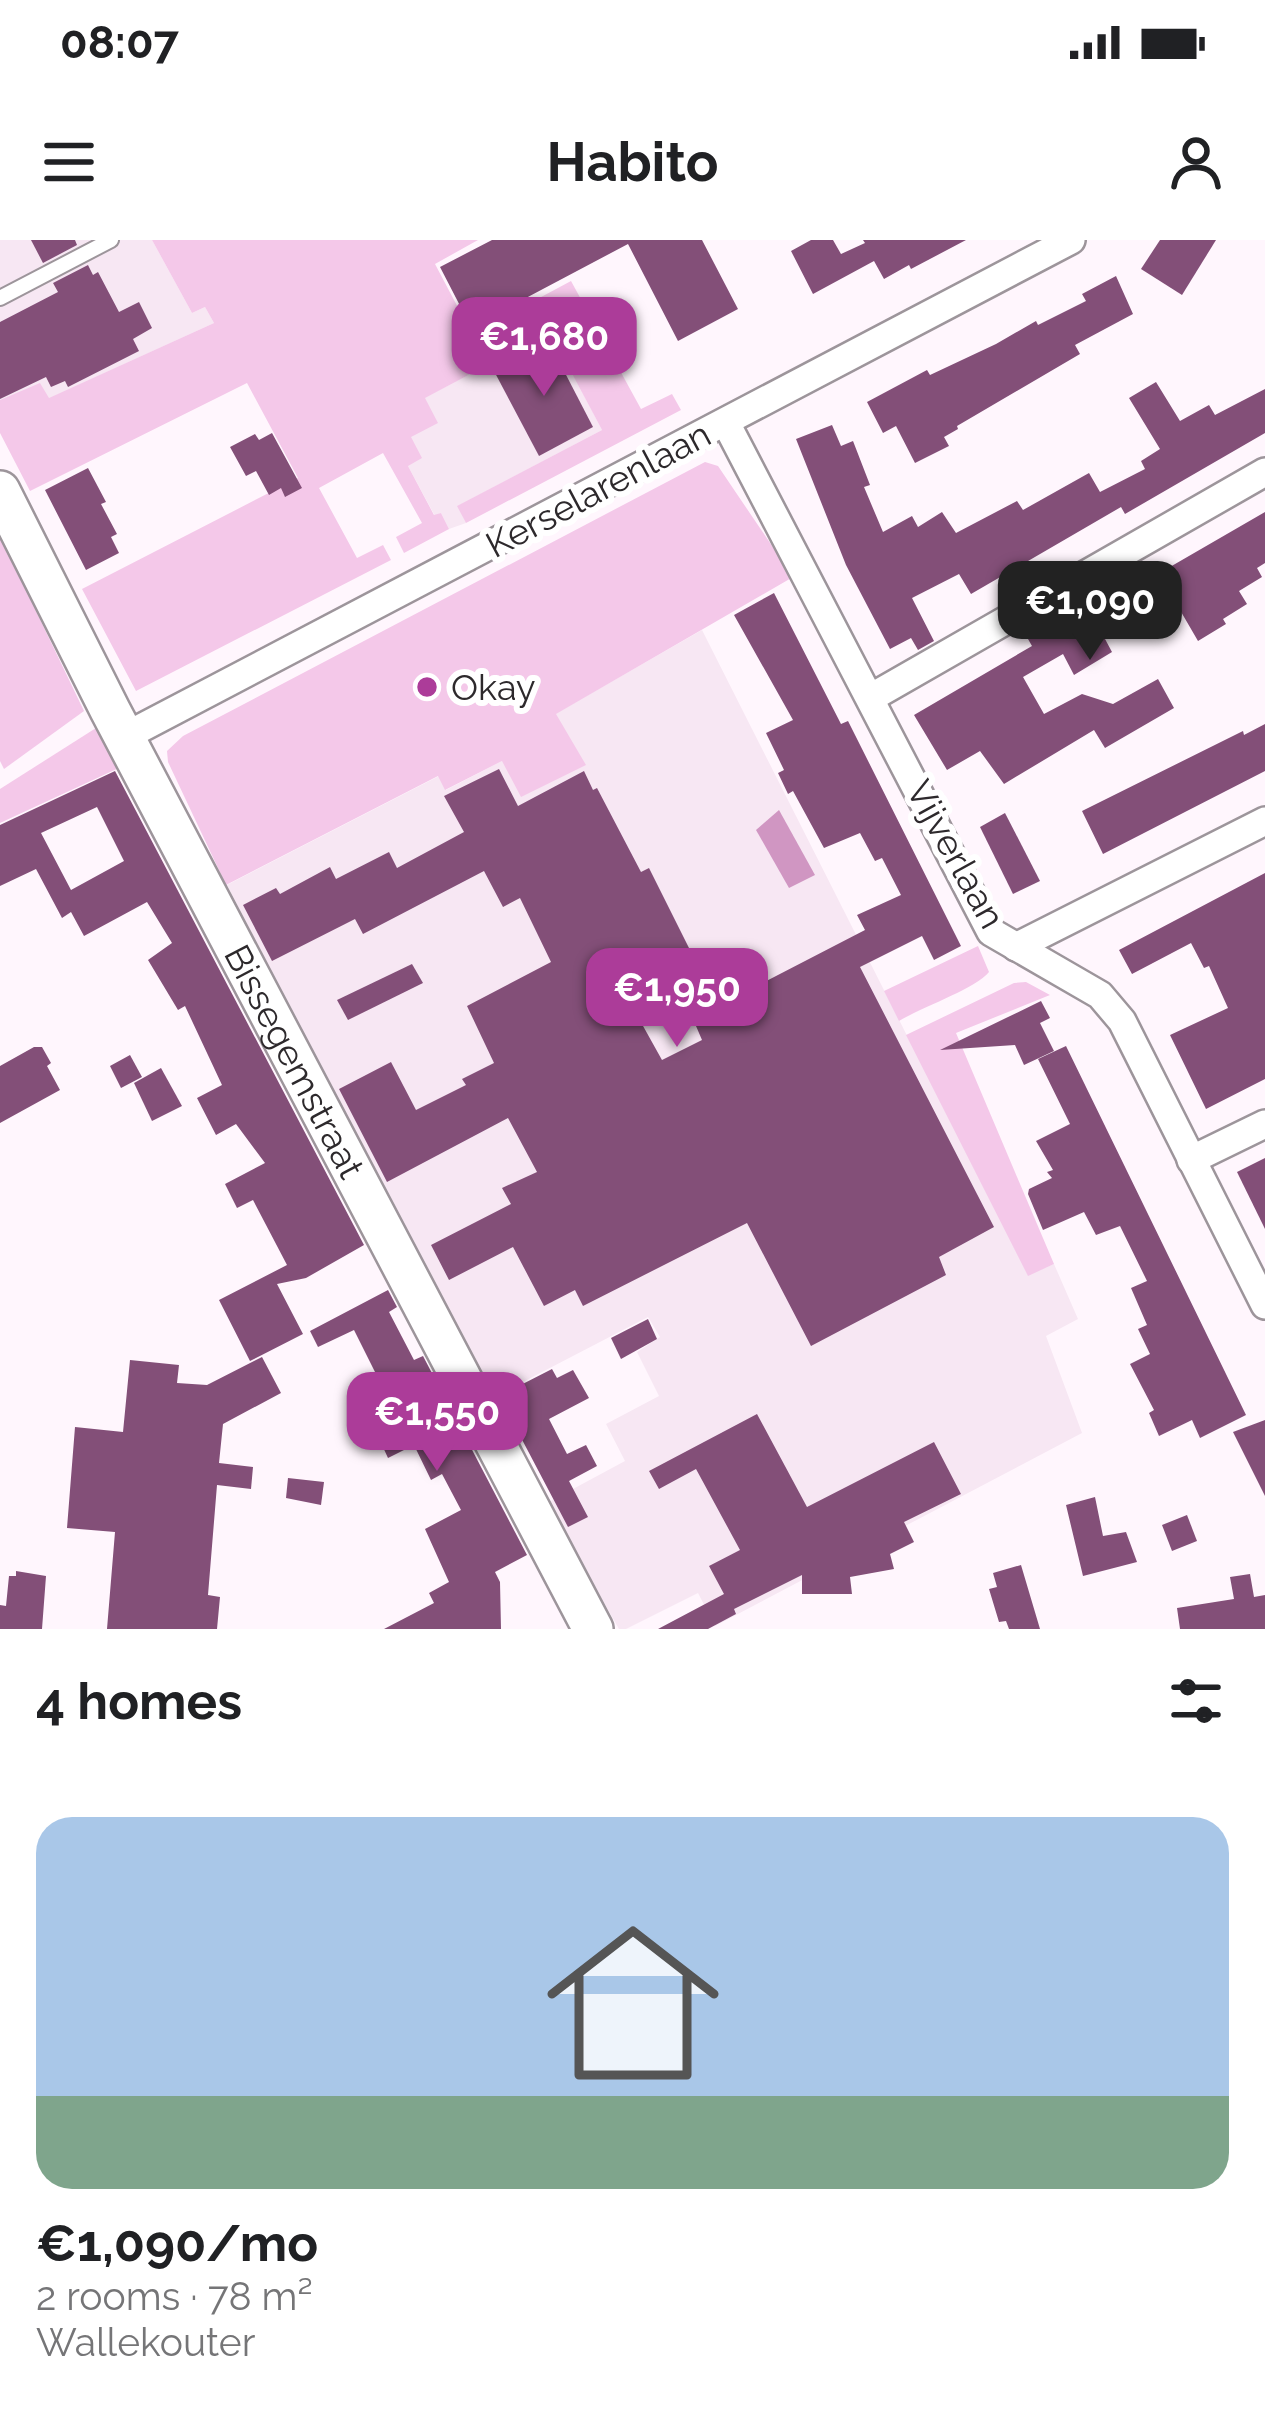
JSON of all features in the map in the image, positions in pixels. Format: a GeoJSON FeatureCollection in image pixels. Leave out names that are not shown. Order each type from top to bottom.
{"type":"FeatureCollection","features":[{"type":"Feature","properties":{"kind":"street","name":"Kerselarenlaan"},"geometry":{"type":"LineString","coordinates":[[124,737],[1071,240]]}},
{"type":"Feature","properties":{"kind":"street","name":"Vijverlaan"},"geometry":{"type":"LineString","coordinates":[[726,423],[992,932],[1100,995],[1122,1021],[1265,1305]]}},
{"type":"Feature","properties":{"kind":"street"},"geometry":{"type":"LineString","coordinates":[[872,697],[1265,472]]}},
{"type":"Feature","properties":{"kind":"street","name":"Bissegemstraat"},"geometry":{"type":"LineString","coordinates":[[0,491],[124,737],[593,1629]]}},
{"type":"Feature","properties":{"kind":"street"},"geometry":{"type":"LineString","coordinates":[[1016,947],[1265,821]]}},
{"type":"Feature","properties":{"kind":"street"},"geometry":{"type":"LineString","coordinates":[[1191,1160],[1265,1124]]}},
{"type":"Feature","properties":{"kind":"lane"},"geometry":{"type":"LineString","coordinates":[[0,298],[111,240]]}},
{"type":"Feature","properties":{"kind":"shaded area"},"geometry":{"type":"Polygon","coordinates":[[[0,240],[152,240],[192,313],[205,307],[214,323],[48,399],[40,384],[0,400],[0,240]]]}},
{"type":"Feature","properties":{"kind":"shaded area"},"geometry":{"type":"Polygon","coordinates":[[[152,240],[478,240],[435,264],[472,334],[571,281],[641,409],[672,394],[681,410],[466,523],[457,506],[602,430],[550,332],[425,398],[438,423],[411,437],[422,458],[408,466],[434,515],[441,513],[449,529],[404,553],[396,537],[422,523],[383,453],[319,488],[357,558],[383,545],[391,560],[136,691],[82,589],[298,478],[247,383],[30,491],[0,433],[0,400],[40,383],[49,398],[214,323],[205,307],[192,313],[152,240]]]}},
{"type":"Feature","properties":{"kind":"shaded area"},"geometry":{"type":"Polygon","coordinates":[[[551,332],[602,430],[458,506],[466,523],[449,529],[441,513],[435,516],[408,466],[410,437],[424,398],[551,332]]]}},
{"type":"Feature","properties":{"kind":"shaded area"},"geometry":{"type":"Polygon","coordinates":[[[705,462],[718,466],[793,577],[556,714],[586,765],[521,797],[502,761],[445,790],[438,776],[226,885],[168,762],[167,751],[183,736],[705,462]]]}},
{"type":"Feature","properties":{"kind":"shaded area"},"geometry":{"type":"Polygon","coordinates":[[[0,536],[84,711],[4,769],[0,761],[0,536]]]}},
{"type":"Feature","properties":{"kind":"shaded area"},"geometry":{"type":"Polygon","coordinates":[[[702,630],[1028,1275],[1054,1264],[1078,1319],[1046,1336],[1082,1433],[715,1626],[698,1593],[619,1629],[547,1503],[625,1461],[606,1424],[659,1396],[637,1352],[660,1337],[648,1317],[492,1398],[227,885],[439,776],[446,790],[502,761],[585,765],[555,714],[702,630]]]}},
{"type":"Feature","properties":{"kind":"shaded area"},"geometry":{"type":"Polygon","coordinates":[[[96,728],[121,767],[0,823],[0,789],[96,728]]]}},
{"type":"Feature","properties":{"kind":"shaded area"},"geometry":{"type":"Polygon","coordinates":[[[779,810],[815,875],[789,888],[756,830],[779,810]]]}},
{"type":"Feature","properties":{"kind":"shaded area"},"geometry":{"type":"Polygon","coordinates":[[[978,946],[989,972],[899,1021],[884,991],[978,946]]]}},
{"type":"Feature","properties":{"kind":"shaded area"},"geometry":{"type":"Polygon","coordinates":[[[1026,982],[1050,995],[956,1033],[1054,1264],[1028,1276],[906,1035],[1014,983],[1026,982]]]}},
{"type":"Feature","properties":{"kind":"building"},"geometry":{"type":"Polygon","coordinates":[[[31,240],[75,240],[77,245],[43,263],[31,240]]]}},
{"type":"Feature","properties":{"kind":"building"},"geometry":{"type":"Polygon","coordinates":[[[492,240],[702,240],[738,309],[678,341],[628,244],[471,327],[440,267],[492,240]]]}},
{"type":"Feature","properties":{"kind":"building"},"geometry":{"type":"Polygon","coordinates":[[[811,240],[833,240],[841,254],[865,243],[863,240],[966,240],[884,279],[874,261],[813,294],[791,251],[811,240]]]}},
{"type":"Feature","properties":{"kind":"building"},"geometry":{"type":"Polygon","coordinates":[[[1160,240],[1216,240],[1182,295],[1141,269],[1160,240]]]}},
{"type":"Feature","properties":{"kind":"building"},"geometry":{"type":"Polygon","coordinates":[[[88,265],[93,275],[98,272],[119,312],[139,302],[152,328],[133,339],[139,351],[68,387],[65,381],[51,387],[46,377],[0,399],[0,322],[58,292],[53,283],[88,265]]]}},
{"type":"Feature","properties":{"kind":"building"},"geometry":{"type":"Polygon","coordinates":[[[1116,276],[1133,314],[1075,345],[1080,354],[957,426],[944,437],[949,446],[915,463],[896,426],[883,433],[867,402],[927,370],[930,375],[1086,301],[1082,294],[1116,276]]]}},
{"type":"Feature","properties":{"kind":"building"},"geometry":{"type":"Polygon","coordinates":[[[549,342],[593,427],[539,456],[494,371],[549,342]]]}},
{"type":"Feature","properties":{"kind":"building"},"geometry":{"type":"Polygon","coordinates":[[[1156,382],[1180,421],[1209,405],[1215,415],[1265,389],[1265,433],[1125,514],[1121,507],[971,594],[959,574],[912,598],[934,641],[918,650],[911,638],[890,649],[846,565],[796,439],[832,425],[841,446],[853,441],[870,485],[864,487],[883,532],[912,516],[918,527],[942,512],[956,533],[1017,501],[1023,510],[1089,473],[1100,492],[1145,469],[1141,461],[1160,449],[1129,398],[1156,382]]]}},
{"type":"Feature","properties":{"kind":"building"},"geometry":{"type":"Polygon","coordinates":[[[272,433],[302,488],[285,497],[281,488],[269,495],[256,471],[246,476],[230,447],[255,434],[259,440],[272,433]]]}},
{"type":"Feature","properties":{"kind":"building"},"geometry":{"type":"Polygon","coordinates":[[[88,468],[106,502],[101,504],[117,534],[111,537],[119,553],[86,570],[45,490],[88,468]]]}},
{"type":"Feature","properties":{"kind":"building"},"geometry":{"type":"Polygon","coordinates":[[[1265,512],[1265,563],[1257,568],[1262,577],[1239,591],[1247,604],[1223,619],[1226,624],[1198,641],[1173,598],[1105,639],[1112,652],[1074,675],[1063,654],[1023,677],[1044,714],[1082,694],[1113,704],[1158,679],[1174,708],[1105,748],[1094,730],[1004,784],[980,751],[947,770],[914,715],[1032,646],[1028,639],[1159,564],[1163,571],[1265,512]]]}},
{"type":"Feature","properties":{"kind":"building"},"geometry":{"type":"Polygon","coordinates":[[[774,593],[841,724],[848,721],[961,946],[934,960],[922,936],[860,967],[994,1227],[939,1257],[946,1275],[811,1346],[747,1223],[583,1306],[575,1290],[544,1306],[513,1247],[449,1280],[431,1245],[511,1204],[502,1188],[537,1172],[508,1118],[387,1182],[339,1089],[391,1062],[416,1110],[466,1085],[462,1079],[494,1063],[467,1006],[551,962],[520,898],[503,907],[484,871],[363,934],[355,919],[272,961],[243,905],[276,888],[280,894],[330,867],[336,879],[389,852],[397,868],[464,832],[444,796],[499,769],[518,806],[584,771],[641,872],[649,868],[689,948],[649,970],[657,984],[628,999],[662,1060],[702,1040],[693,1019],[865,930],[857,915],[901,895],[882,858],[875,861],[860,833],[824,848],[778,773],[784,770],[766,733],[793,720],[734,615],[774,593]]]}},
{"type":"Feature","properties":{"kind":"building"},"geometry":{"type":"Polygon","coordinates":[[[1265,724],[1265,771],[1103,854],[1082,811],[1265,724]]]}},
{"type":"Feature","properties":{"kind":"building"},"geometry":{"type":"Polygon","coordinates":[[[115,771],[364,1245],[306,1278],[277,1284],[303,1334],[250,1361],[219,1300],[287,1265],[253,1200],[237,1208],[225,1184],[265,1163],[236,1124],[216,1135],[197,1098],[222,1085],[185,1006],[178,1010],[148,960],[172,943],[147,902],[84,936],[71,912],[62,918],[36,869],[0,886],[0,825],[115,771]],[[97,807],[41,833],[71,890],[124,861],[97,807]]]}},
{"type":"Feature","properties":{"kind":"building"},"geometry":{"type":"Polygon","coordinates":[[[1005,813],[1040,881],[1013,894],[980,827],[1005,813]]]}},
{"type":"Feature","properties":{"kind":"building"},"geometry":{"type":"Polygon","coordinates":[[[1265,873],[1265,1079],[1206,1109],[1170,1035],[1228,1008],[1209,966],[1204,968],[1191,943],[1132,974],[1119,950],[1265,873]]]}},
{"type":"Feature","properties":{"kind":"building"},"geometry":{"type":"Polygon","coordinates":[[[412,964],[423,983],[348,1020],[337,1000],[412,964]]]}},
{"type":"Feature","properties":{"kind":"building"},"geometry":{"type":"Polygon","coordinates":[[[1041,1001],[1050,1018],[1040,1023],[1054,1051],[1024,1065],[1015,1045],[940,1050],[1041,1001]]]}},
{"type":"Feature","properties":{"kind":"building"},"geometry":{"type":"Polygon","coordinates":[[[1066,1046],[1246,1415],[1200,1438],[1192,1420],[1159,1436],[1149,1413],[1154,1410],[1130,1364],[1150,1354],[1138,1329],[1147,1325],[1131,1288],[1147,1281],[1120,1226],[1096,1235],[1084,1212],[1043,1230],[1028,1194],[1029,1189],[1052,1178],[1047,1172],[1053,1170],[1036,1141],[1070,1124],[1038,1059],[1066,1046]]]}},
{"type":"Feature","properties":{"kind":"building"},"geometry":{"type":"Polygon","coordinates":[[[42,1047],[60,1090],[0,1123],[0,1066],[42,1047]]]}},
{"type":"Feature","properties":{"kind":"building"},"geometry":{"type":"Polygon","coordinates":[[[130,1055],[142,1077],[121,1088],[110,1066],[130,1055]]]}},
{"type":"Feature","properties":{"kind":"building"},"geometry":{"type":"Polygon","coordinates":[[[161,1068],[182,1106],[152,1121],[134,1083],[161,1068]]]}},
{"type":"Feature","properties":{"kind":"building"},"geometry":{"type":"Polygon","coordinates":[[[1265,1158],[1265,1229],[1237,1172],[1265,1158]]]}},
{"type":"Feature","properties":{"kind":"building"},"geometry":{"type":"Polygon","coordinates":[[[388,1290],[397,1307],[389,1312],[414,1360],[423,1356],[527,1555],[495,1572],[500,1582],[501,1629],[384,1629],[434,1603],[429,1593],[449,1582],[425,1529],[461,1510],[442,1474],[431,1480],[414,1445],[388,1458],[382,1445],[392,1406],[354,1330],[318,1347],[310,1331],[388,1290]]]}},
{"type":"Feature","properties":{"kind":"building"},"geometry":{"type":"Polygon","coordinates":[[[648,1319],[657,1339],[621,1359],[611,1338],[648,1319]]]}},
{"type":"Feature","properties":{"kind":"building"},"geometry":{"type":"Polygon","coordinates":[[[262,1357],[281,1393],[223,1424],[219,1463],[253,1467],[251,1489],[217,1485],[208,1595],[220,1597],[217,1629],[107,1629],[115,1532],[67,1528],[75,1427],[123,1432],[130,1360],[179,1365],[177,1383],[207,1385],[262,1357]]]}},
{"type":"Feature","properties":{"kind":"building"},"geometry":{"type":"Polygon","coordinates":[[[552,1369],[557,1378],[573,1370],[589,1398],[549,1419],[567,1454],[586,1445],[597,1466],[569,1481],[588,1517],[568,1527],[499,1396],[552,1369]]]}},
{"type":"Feature","properties":{"kind":"building"},"geometry":{"type":"Polygon","coordinates":[[[757,1414],[807,1507],[934,1442],[961,1494],[904,1522],[914,1542],[890,1554],[894,1569],[850,1577],[852,1594],[802,1594],[802,1575],[734,1609],[736,1614],[708,1629],[658,1629],[724,1594],[709,1566],[740,1550],[696,1469],[659,1489],[649,1471],[757,1414]]]}},
{"type":"Feature","properties":{"kind":"building"},"geometry":{"type":"Polygon","coordinates":[[[1265,1420],[1265,1496],[1233,1432],[1265,1420]]]}},
{"type":"Feature","properties":{"kind":"building"},"geometry":{"type":"Polygon","coordinates":[[[288,1478],[324,1482],[321,1505],[286,1498],[288,1478]]]}},
{"type":"Feature","properties":{"kind":"building"},"geometry":{"type":"Polygon","coordinates":[[[1095,1497],[1103,1536],[1126,1532],[1137,1562],[1083,1576],[1066,1505],[1095,1497]]]}},
{"type":"Feature","properties":{"kind":"building"},"geometry":{"type":"Polygon","coordinates":[[[1187,1515],[1197,1541],[1172,1551],[1162,1525],[1187,1515]]]}},
{"type":"Feature","properties":{"kind":"building"},"geometry":{"type":"Polygon","coordinates":[[[1021,1565],[1040,1629],[1009,1629],[1006,1621],[999,1622],[989,1589],[997,1587],[993,1573],[1021,1565]]]}},
{"type":"Feature","properties":{"kind":"building"},"geometry":{"type":"Polygon","coordinates":[[[16,1571],[46,1576],[42,1629],[0,1629],[0,1605],[6,1606],[9,1576],[16,1576],[16,1571]]]}},
{"type":"Feature","properties":{"kind":"building"},"geometry":{"type":"Polygon","coordinates":[[[1250,1574],[1254,1597],[1265,1595],[1265,1629],[1180,1629],[1177,1608],[1234,1599],[1230,1577],[1250,1574]]]}},
{"type":"Feature","properties":{"kind":"place","name":"Okay"},"geometry":{"type":"Point","coordinates":[427,687]}}]}
